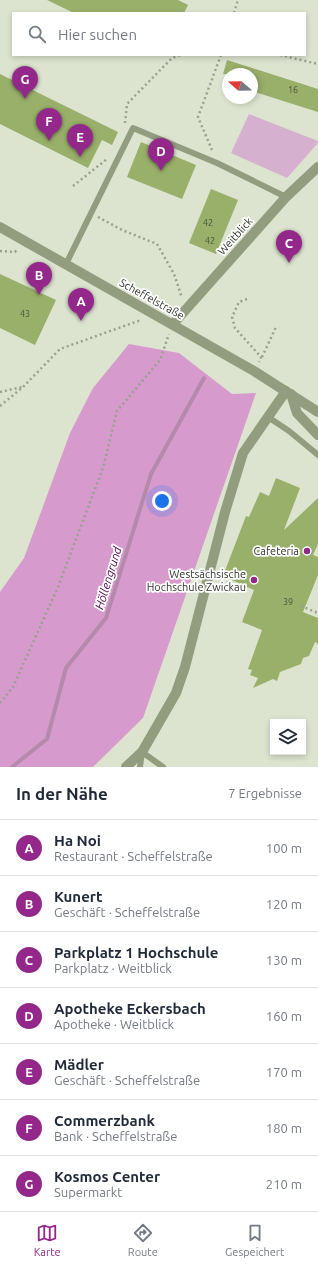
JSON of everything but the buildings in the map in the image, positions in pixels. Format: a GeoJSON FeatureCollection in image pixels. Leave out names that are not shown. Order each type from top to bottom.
{"type":"FeatureCollection","features":[{"type":"Feature","properties":{"kind":"street","name":"Weitblick"},"geometry":{"type":"LineString","coordinates":[[173,324],[286,197],[318,167]]}},
{"type":"Feature","properties":{"kind":"street","name":"Scheffelstraße"},"geometry":{"type":"LineString","coordinates":[[0,227],[254,371],[318,412]]}},
{"type":"Feature","properties":{"kind":"street"},"geometry":{"type":"LineString","coordinates":[[126,767],[142,752],[176,693],[185,667],[225,512],[243,453],[289,392]]}},
{"type":"Feature","properties":{"kind":"street"},"geometry":{"type":"LineString","coordinates":[[289,392],[297,413],[318,435]]}},
{"type":"Feature","properties":{"kind":"lane"},"geometry":{"type":"LineString","coordinates":[[66,264],[133,128],[217,163],[286,197]]}},
{"type":"Feature","properties":{"kind":"lane"},"geometry":{"type":"LineString","coordinates":[[268,418],[289,431],[318,455]]}},
{"type":"Feature","properties":{"kind":"lane"},"geometry":{"type":"LineString","coordinates":[[140,767],[142,752],[163,767]]}},
{"type":"Feature","properties":{"kind":"path"},"geometry":{"type":"LineString","coordinates":[[234,12],[238,0]]}},
{"type":"Feature","properties":{"kind":"path"},"geometry":{"type":"LineString","coordinates":[[124,129],[127,104],[172,58],[178,56]]}},
{"type":"Feature","properties":{"kind":"path"},"geometry":{"type":"LineString","coordinates":[[217,163],[198,117],[221,56]]}},
{"type":"Feature","properties":{"kind":"path"},"geometry":{"type":"LineString","coordinates":[[284,56],[318,64]]}},
{"type":"Feature","properties":{"kind":"path"},"geometry":{"type":"LineString","coordinates":[[73,186],[111,156]]}},
{"type":"Feature","properties":{"kind":"path"},"geometry":{"type":"LineString","coordinates":[[91,213],[122,230],[157,244],[174,274],[186,310]]}},
{"type":"Feature","properties":{"kind":"path"},"geometry":{"type":"LineString","coordinates":[[247,298],[239,302],[232,317],[235,328],[261,357]]}},
{"type":"Feature","properties":{"kind":"path"},"geometry":{"type":"LineString","coordinates":[[0,406],[22,387],[60,349],[155,315]]}},
{"type":"Feature","properties":{"kind":"path"},"geometry":{"type":"LineString","coordinates":[[0,703],[13,687],[58,587],[103,468],[117,411],[160,360],[173,324]]}},
{"type":"Feature","properties":{"kind":"path"},"geometry":{"type":"LineString","coordinates":[[254,371],[269,344],[276,327]]}},
{"type":"Feature","properties":{"kind":"path"},"geometry":{"type":"LineString","coordinates":[[0,392],[22,387]]}},
{"type":"Feature","properties":{"kind":"path"},"geometry":{"type":"LineString","coordinates":[[301,606],[318,613]]}},
{"type":"Feature","properties":{"kind":"shaded area"},"geometry":{"type":"Polygon","coordinates":[[[249,114],[318,141],[318,143],[287,178],[231,153],[249,114]]]}},
{"type":"Feature","properties":{"kind":"shaded area"},"geometry":{"type":"Polygon","coordinates":[[[129,344],[179,353],[232,394],[256,393],[143,718],[93,767],[0,767],[0,592],[24,558],[70,433],[93,388],[129,344]]]}},
{"type":"Feature","properties":{"kind":"waterway","name":"Höllengrund"},"geometry":{"type":"LineString","coordinates":[[12,767],[47,739],[66,668],[106,618],[151,474],[204,378]]}},
{"type":"Feature","properties":{"kind":"place","name":"Kosmos Center"},"geometry":{"type":"Point","coordinates":[25,99]}},
{"type":"Feature","properties":{"kind":"place","name":"Commerzbank"},"geometry":{"type":"Point","coordinates":[49,141]}},
{"type":"Feature","properties":{"kind":"place","name":"Mädler"},"geometry":{"type":"Point","coordinates":[80,157]}},
{"type":"Feature","properties":{"kind":"place","name":"Apotheke Eckersbach"},"geometry":{"type":"Point","coordinates":[161,171]}},
{"type":"Feature","properties":{"kind":"place","name":"Parkplatz 1 Hochschule"},"geometry":{"type":"Point","coordinates":[289,263]}},
{"type":"Feature","properties":{"kind":"place","name":"Kunert"},"geometry":{"type":"Point","coordinates":[39,295]}},
{"type":"Feature","properties":{"kind":"place","name":"Ha Noi"},"geometry":{"type":"Point","coordinates":[81,321]}},
{"type":"Feature","properties":{"kind":"place","name":"Cafeteria"},"geometry":{"type":"Point","coordinates":[307,551]}},
{"type":"Feature","properties":{"kind":"place","name":"Westsächsische Hochschule Zwickau"},"geometry":{"type":"Point","coordinates":[254,580]}}]}
